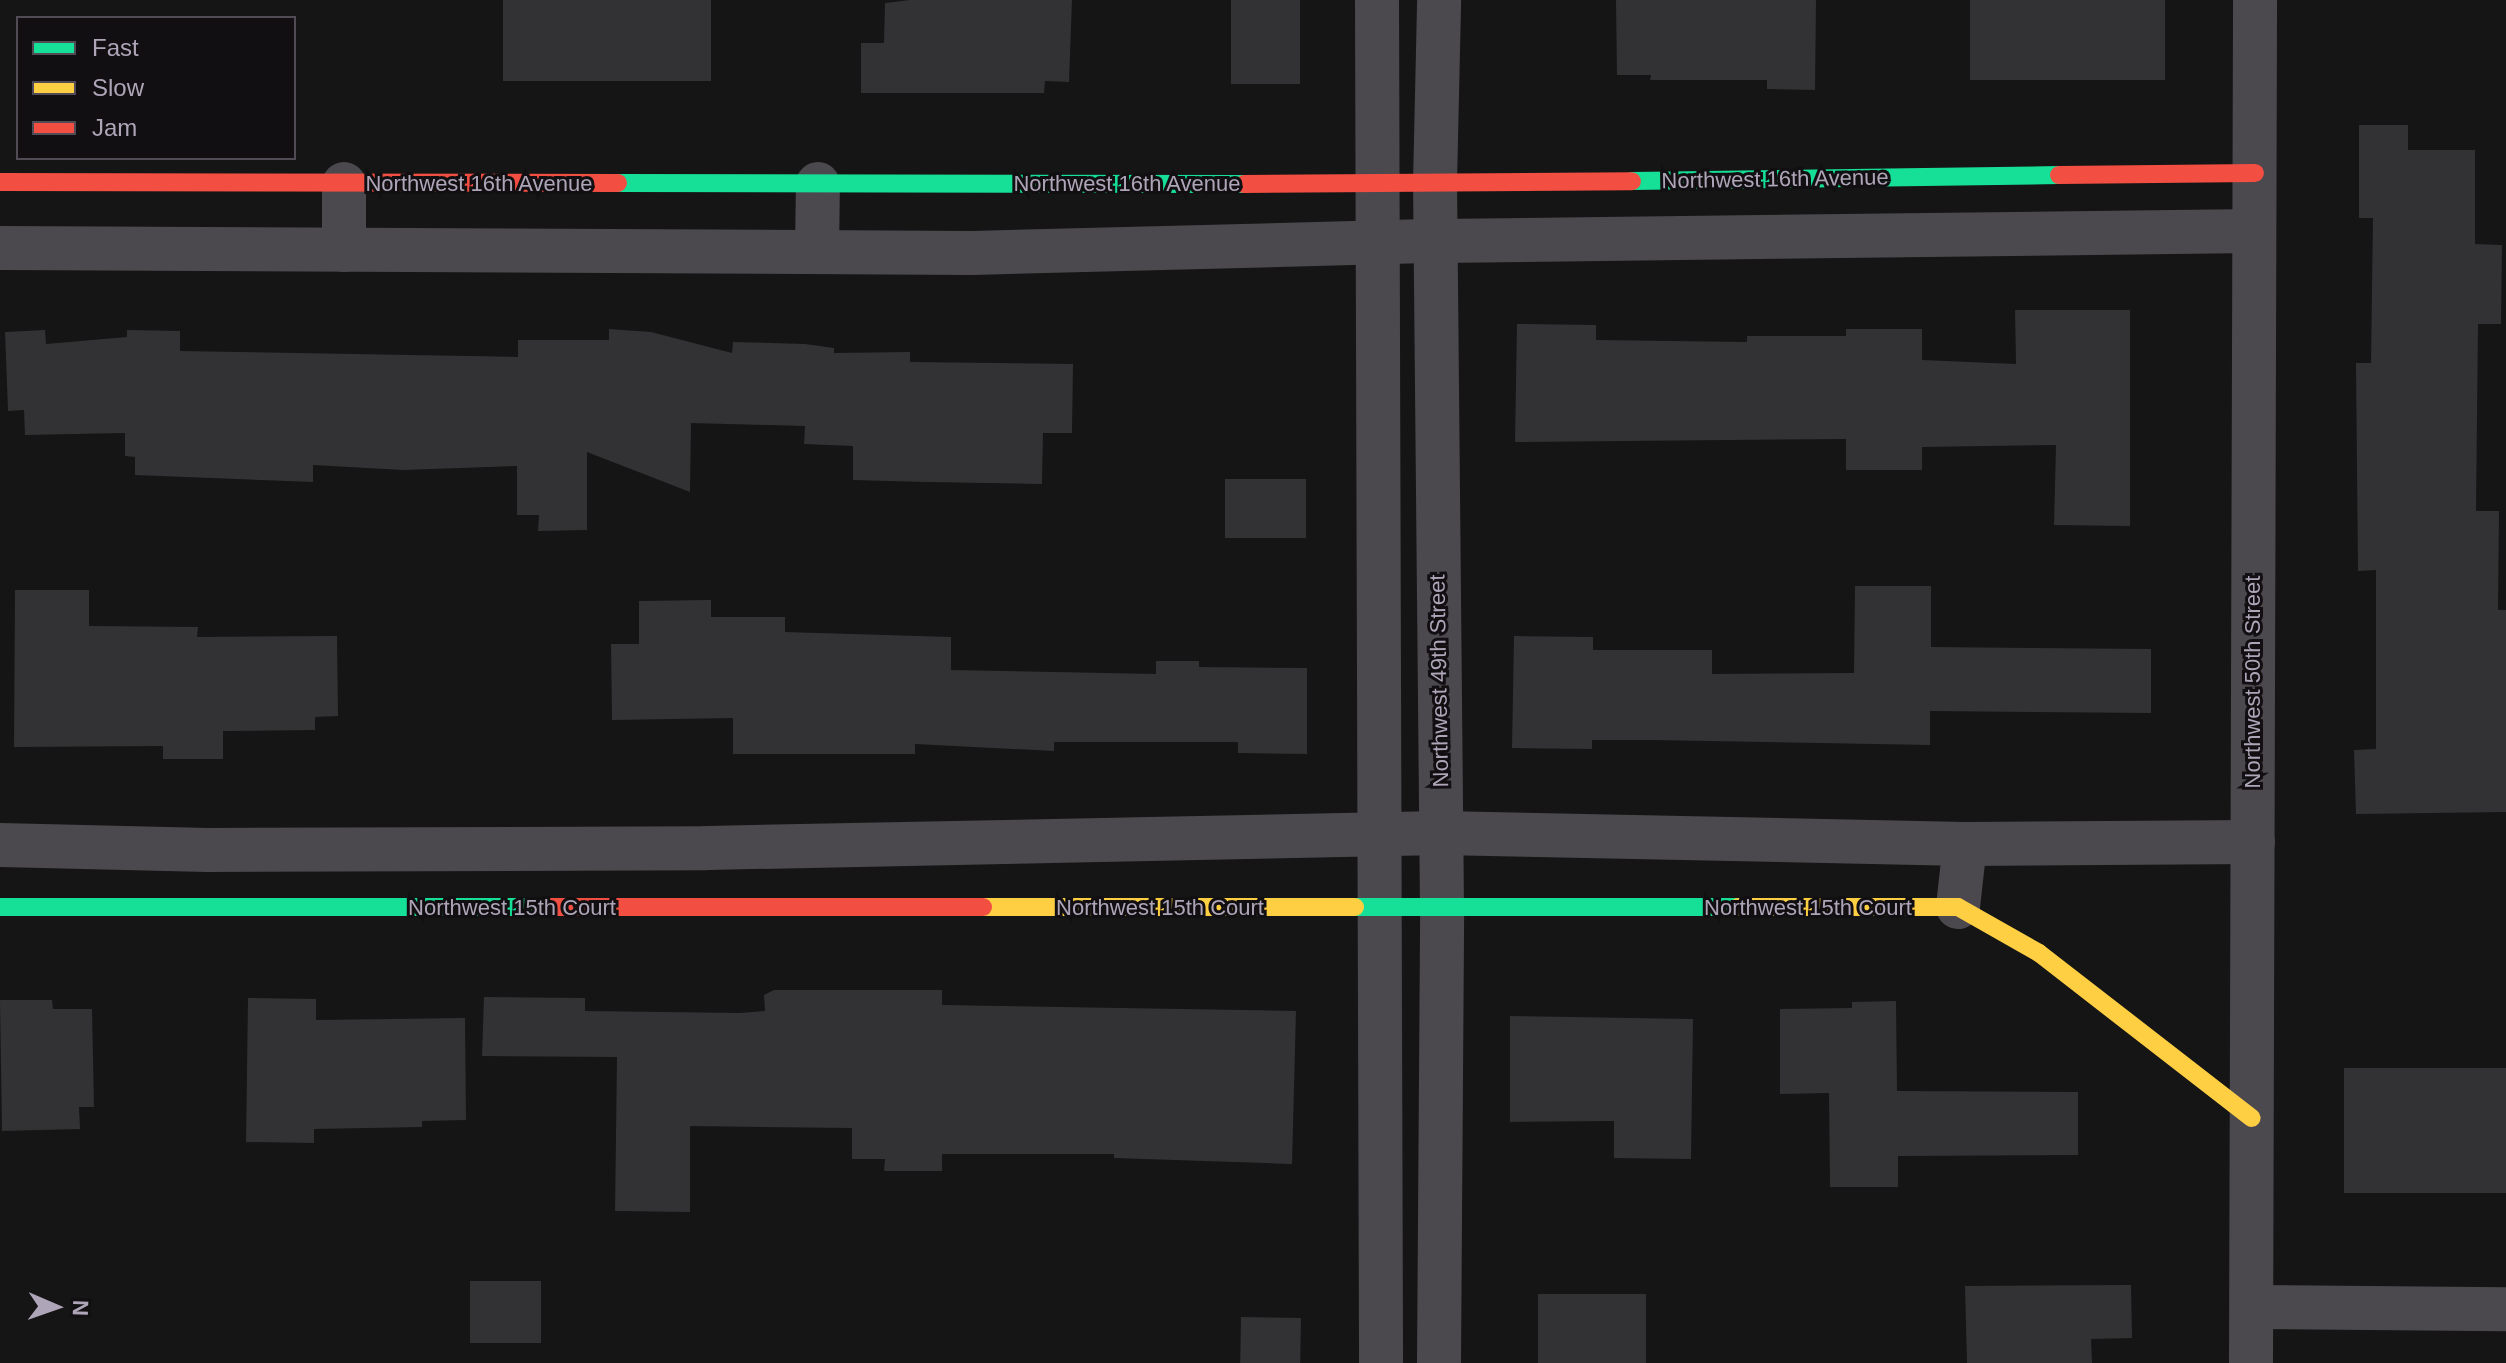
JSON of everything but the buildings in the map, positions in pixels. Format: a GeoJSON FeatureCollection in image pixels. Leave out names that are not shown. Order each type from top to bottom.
{"type":"FeatureCollection","features":[{"type":"Feature","properties":{"kind":"street"},"geometry":{"type":"LineString","coordinates":[[1377,0],[1376,243],[1383,908],[1381,1363]]}},
{"type":"Feature","properties":{"kind":"street","name":"Northwest 49th Street"},"geometry":{"type":"LineString","coordinates":[[1439,0],[1435,183],[1442,909],[1439,1363]]}},
{"type":"Feature","properties":{"kind":"street","name":"Northwest 50th Street"},"geometry":{"type":"LineString","coordinates":[[2251,1363],[2255,0]]}},
{"type":"Feature","properties":{"kind":"street","name":"Northwest 16th Avenue"},"geometry":{"type":"LineString","coordinates":[[0,182],[1377,184],[2255,173]]}},
{"type":"Feature","properties":{"kind":"street"},"geometry":{"type":"LineString","coordinates":[[1830,237],[1831,178]]}},
{"type":"Feature","properties":{"kind":"street"},"geometry":{"type":"LineString","coordinates":[[344,184],[344,250]]}},
{"type":"Feature","properties":{"kind":"street"},"geometry":{"type":"LineString","coordinates":[[817,252],[818,184]]}},
{"type":"Feature","properties":{"kind":"street"},"geometry":{"type":"LineString","coordinates":[[0,248],[817,252],[2254,231]]}},
{"type":"Feature","properties":{"kind":"street"},"geometry":{"type":"LineString","coordinates":[[0,845],[607,849],[1441,833],[1965,844],[2253,842]]}},
{"type":"Feature","properties":{"kind":"street"},"geometry":{"type":"LineString","coordinates":[[1958,907],[1965,844]]}},
{"type":"Feature","properties":{"kind":"street"},"geometry":{"type":"LineString","coordinates":[[605,908],[607,849]]}},
{"type":"Feature","properties":{"kind":"street","name":"Northwest 15th Court"},"geometry":{"type":"LineString","coordinates":[[0,907],[1958,907],[2039,953],[2252,1118]]}},
{"type":"Feature","properties":{"kind":"street"},"geometry":{"type":"LineString","coordinates":[[1382,1247],[1440,1246]]}},
{"type":"Feature","properties":{"kind":"street"},"geometry":{"type":"LineString","coordinates":[[2252,1307],[2506,1309]]}},
{"type":"Feature","properties":{"kind":"traffic: fast"},"geometry":{"type":"LineString","coordinates":[[1632,181],[2059,175]]}},
{"type":"Feature","properties":{"kind":"traffic: fast"},"geometry":{"type":"LineString","coordinates":[[618,183],[1244,184]]}},
{"type":"Feature","properties":{"kind":"traffic: fast"},"geometry":{"type":"LineString","coordinates":[[0,907],[551,907]]}},
{"type":"Feature","properties":{"kind":"traffic: fast"},"geometry":{"type":"LineString","coordinates":[[1355,907],[1738,907]]}},
{"type":"Feature","properties":{"kind":"traffic: slow"},"geometry":{"type":"LineString","coordinates":[[983,907],[1355,907]]}},
{"type":"Feature","properties":{"kind":"traffic: slow"},"geometry":{"type":"LineString","coordinates":[[1738,907],[1958,907],[2039,953],[2252,1118]]}},
{"type":"Feature","properties":{"kind":"traffic: jam"},"geometry":{"type":"LineString","coordinates":[[2059,175],[2255,173]]}},
{"type":"Feature","properties":{"kind":"traffic: jam"},"geometry":{"type":"LineString","coordinates":[[1244,184],[1632,181]]}},
{"type":"Feature","properties":{"kind":"traffic: jam"},"geometry":{"type":"LineString","coordinates":[[0,182],[618,183]]}},
{"type":"Feature","properties":{"kind":"traffic: jam"},"geometry":{"type":"LineString","coordinates":[[551,907],[983,907]]}}]}
